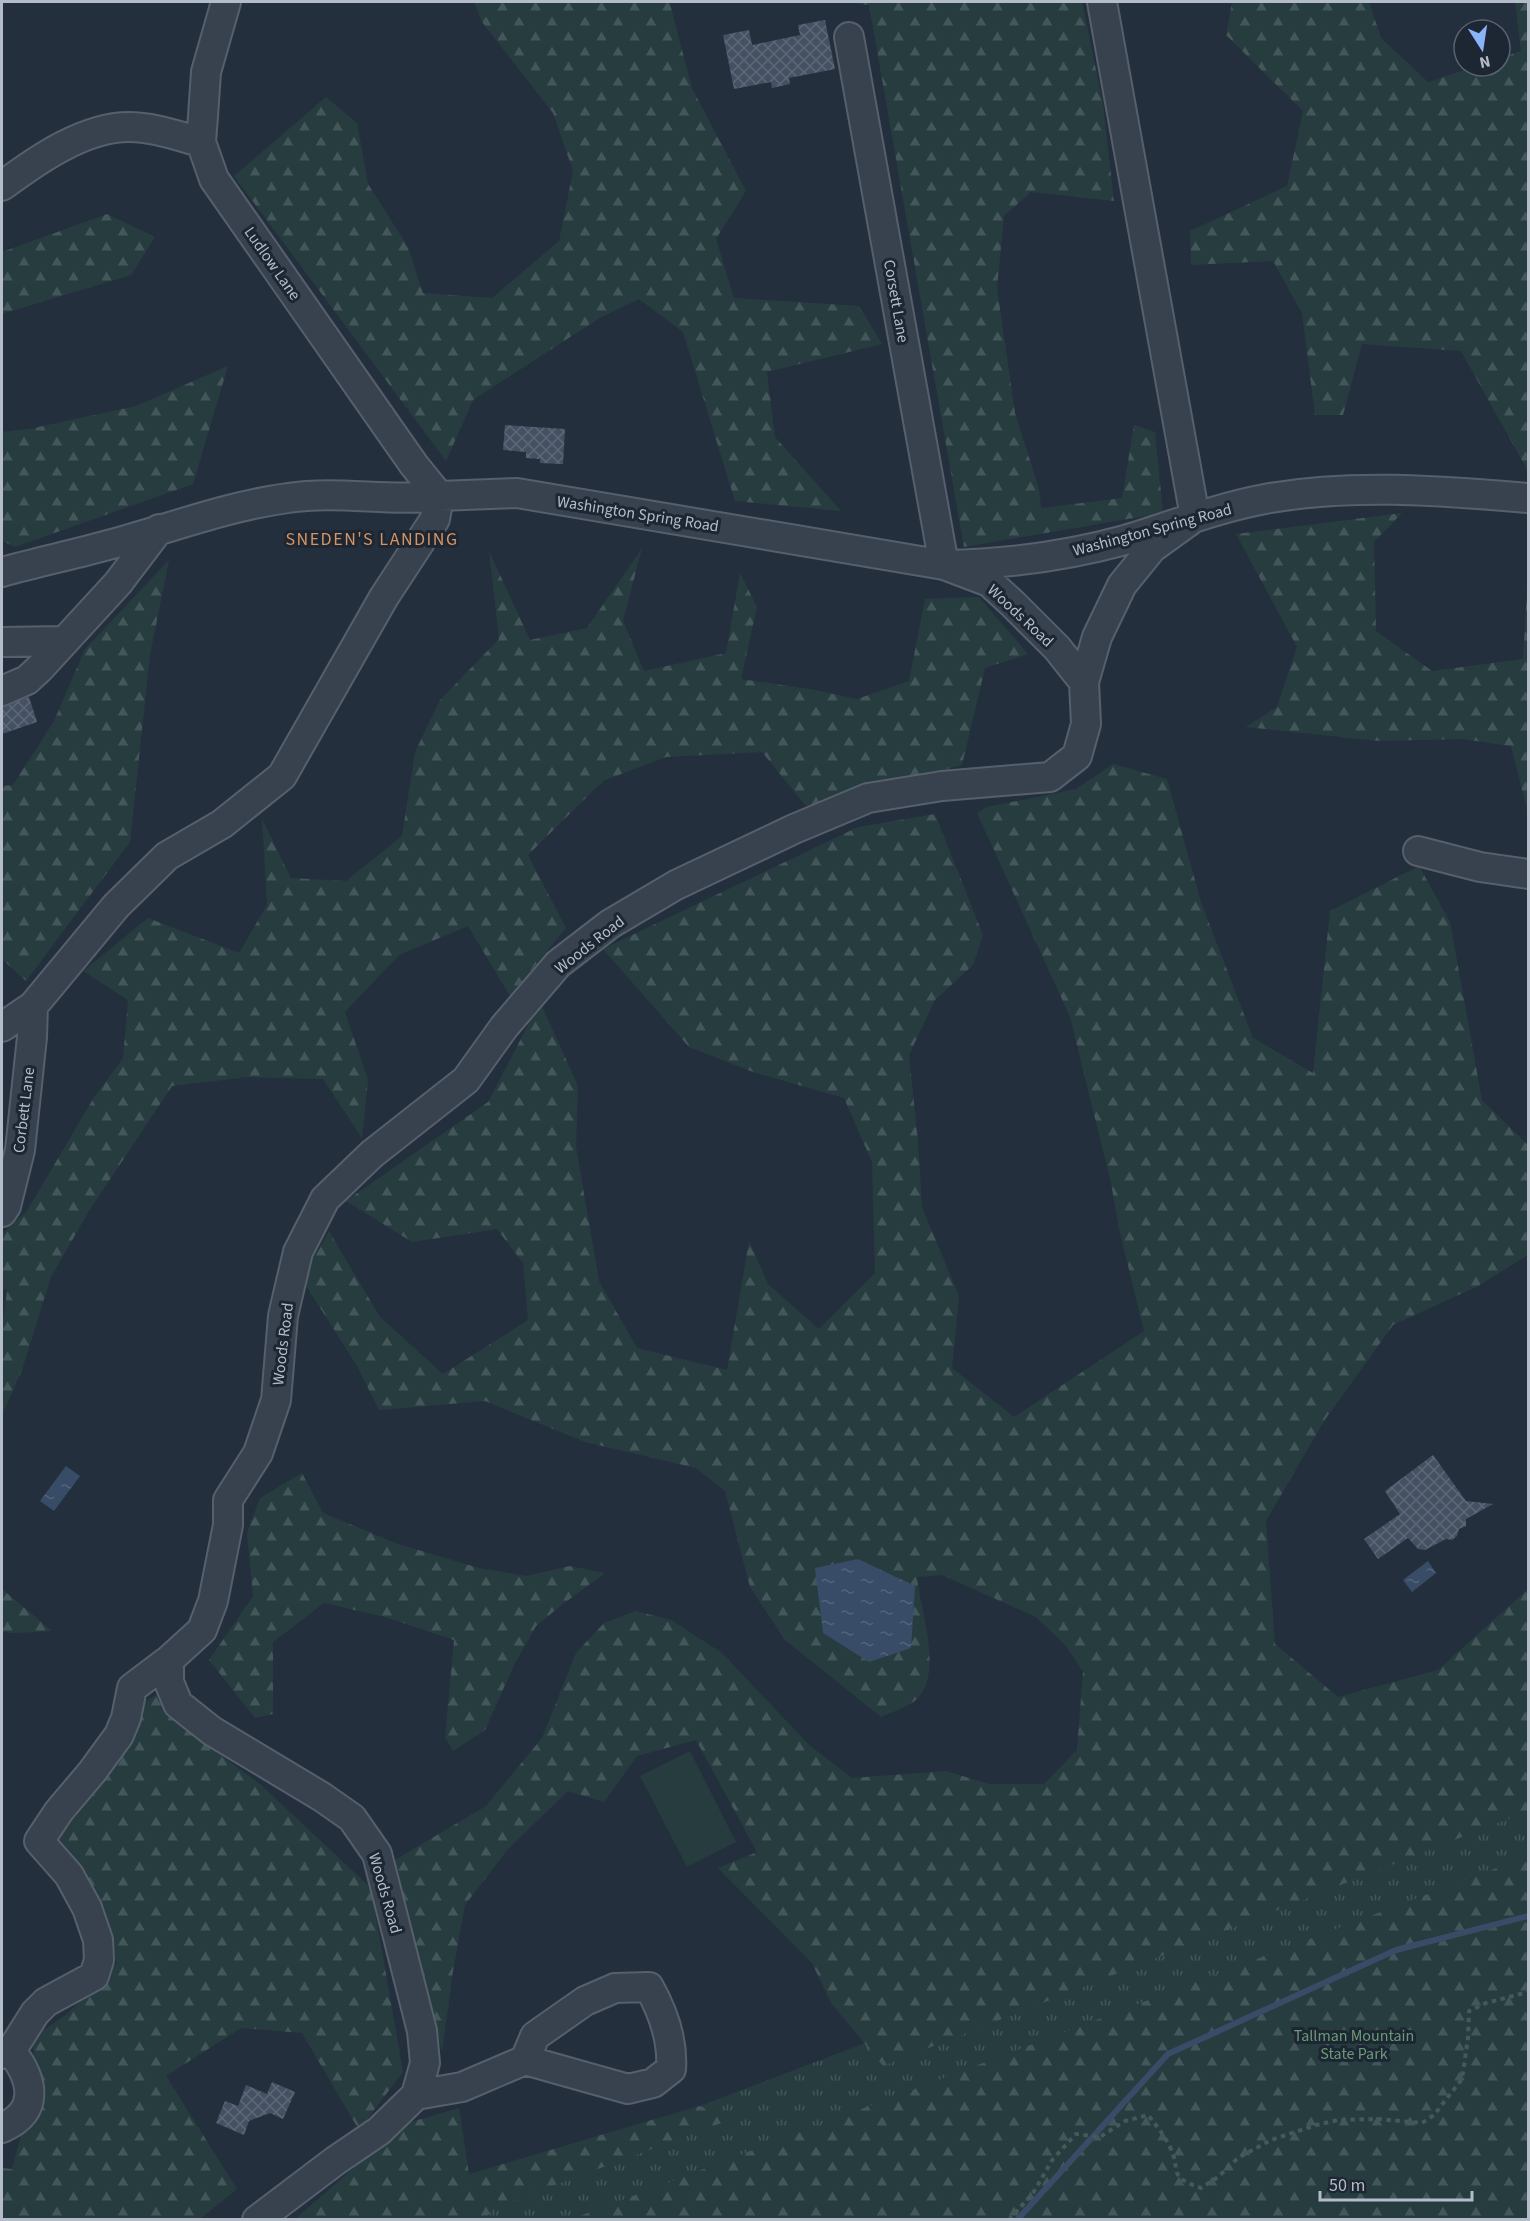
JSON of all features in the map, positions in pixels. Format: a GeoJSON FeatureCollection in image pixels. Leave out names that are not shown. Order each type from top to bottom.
{"type":"FeatureCollection","features":[{"type":"Feature","properties":{"kind":"street","name":"Ludlow Lane"},"geometry":{"type":"LineString","coordinates":[[226,2],[206,72],[201,142],[214,179],[414,465],[439,496]]}},
{"type":"Feature","properties":{"kind":"street"},"geometry":{"type":"LineString","coordinates":[[1102,2],[1195,517]]}},
{"type":"Feature","properties":{"kind":"street","name":"Corsett Lane"},"geometry":{"type":"LineString","coordinates":[[849,38],[944,565]]}},
{"type":"Feature","properties":{"kind":"street"},"geometry":{"type":"LineString","coordinates":[[2,186],[74,140],[107,129],[131,127],[155,130],[201,142]]}},
{"type":"Feature","properties":{"kind":"street","name":"Washington Spring Road"},"geometry":{"type":"LineString","coordinates":[[2,572],[112,544],[252,504],[317,495],[417,499],[518,493],[944,565],[976,565],[1055,555],[1123,540],[1195,517],[1265,499],[1333,491],[1409,490],[1528,498]]}},
{"type":"Feature","properties":{"kind":"street"},"geometry":{"type":"LineString","coordinates":[[2,1027],[33,1006],[116,906],[167,856],[222,825],[282,776],[384,597],[435,519],[439,496]]}},
{"type":"Feature","properties":{"kind":"street","name":"Woods Road"},"geometry":{"type":"LineString","coordinates":[[416,2095],[424,2063],[422,2031],[377,1854],[351,1818],[322,1797],[212,1731],[178,1704],[169,1682],[169,1660],[202,1630],[213,1601],[228,1525],[228,1500],[258,1453],[276,1400],[283,1316],[298,1252],[325,1199],[372,1154],[466,1080],[504,1027],[558,964],[610,924],[676,885],[794,829],[868,798],[942,786],[1050,777],[1077,756],[1086,724],[1084,682],[1097,637],[1122,585],[1152,548],[1195,517]]}},
{"type":"Feature","properties":{"kind":"street"},"geometry":{"type":"LineString","coordinates":[[2,691],[27,680],[118,583],[159,529]]}},
{"type":"Feature","properties":{"kind":"street","name":"Woods Road"},"geometry":{"type":"LineString","coordinates":[[944,565],[989,582],[1056,648],[1084,682]]}},
{"type":"Feature","properties":{"kind":"street"},"geometry":{"type":"LineString","coordinates":[[2,642],[64,641]]}},
{"type":"Feature","properties":{"kind":"street"},"geometry":{"type":"LineString","coordinates":[[1418,851],[1480,867],[1528,874]]}},
{"type":"Feature","properties":{"kind":"street","name":"Corbett Lane"},"geometry":{"type":"LineString","coordinates":[[2,1212],[6,1206],[20,1150],[33,1006]]}},
{"type":"Feature","properties":{"kind":"street"},"geometry":{"type":"LineString","coordinates":[[2,2128],[15,2121],[29,2105],[30,2094],[24,2067],[6,2052],[46,2002],[94,1976],[99,1959],[98,1940],[87,1908],[69,1875],[39,1841],[59,1811],[119,1735],[126,1718],[132,1688],[169,1660]]}},
{"type":"Feature","properties":{"kind":"street"},"geometry":{"type":"LineString","coordinates":[[257,2220],[379,2131],[416,2095],[462,2087],[525,2060],[628,2089],[653,2083],[671,2069],[672,2052],[659,2005],[650,1987],[615,1988],[585,2001],[536,2036],[525,2060]]}},
{"type":"Feature","properties":{"kind":"path"},"geometry":{"type":"LineString","coordinates":[[1009,2220],[1033,2193],[1053,2159],[1076,2134],[1100,2137],[1125,2121],[1148,2115],[1171,2148],[1176,2174],[1186,2183],[1201,2188],[1218,2177],[1238,2158],[1271,2140],[1317,2125],[1338,2120],[1378,2119],[1422,2123],[1434,2115],[1462,2079],[1468,2038],[1469,2010],[1528,1992]]}},
{"type":"Feature","properties":{"kind":"green space"},"geometry":{"type":"Polygon","coordinates":[[[474,2],[671,2],[692,88],[746,191],[716,239],[734,298],[859,306],[882,344],[767,372],[775,437],[841,511],[735,501],[683,332],[639,299],[598,319],[473,400],[446,461],[234,176],[326,97],[357,123],[368,184],[408,247],[423,293],[492,298],[559,241],[573,171],[553,113],[482,22],[474,2]]]}},
{"type":"Feature","properties":{"kind":"green space"},"geometry":{"type":"Polygon","coordinates":[[[844,2],[1082,2],[1103,104],[1114,201],[1031,192],[1004,216],[997,288],[1015,413],[1039,489],[1041,508],[1122,498],[1134,425],[1155,432],[1163,513],[964,547],[869,5],[844,2]]]}},
{"type":"Feature","properties":{"kind":"green space"},"geometry":{"type":"Polygon","coordinates":[[[1232,2],[1369,2],[1381,38],[1428,82],[1452,74],[1452,78],[1512,78],[1512,54],[1521,51],[1515,2],[1528,2],[1528,471],[1461,351],[1362,344],[1343,415],[1315,415],[1302,313],[1273,261],[1191,265],[1190,231],[1287,186],[1303,111],[1226,35],[1232,2]]]}},
{"type":"Feature","properties":{"kind":"green space"},"geometry":{"type":"Polygon","coordinates":[[[107,214],[155,237],[131,275],[2,314],[2,252],[107,214]]]}},
{"type":"Feature","properties":{"kind":"green space"},"geometry":{"type":"Polygon","coordinates":[[[228,366],[193,484],[15,547],[2,541],[2,432],[29,429],[136,406],[228,366]]]}},
{"type":"Feature","properties":{"kind":"green space"},"geometry":{"type":"Polygon","coordinates":[[[1402,513],[1374,542],[1376,631],[1432,671],[1523,659],[1528,571],[1528,855],[1527,810],[1511,746],[1462,739],[1379,741],[1246,727],[1277,707],[1297,647],[1236,534],[1402,513]]]}},
{"type":"Feature","properties":{"kind":"green space"},"geometry":{"type":"Polygon","coordinates":[[[642,548],[623,621],[644,671],[726,653],[740,573],[757,607],[741,679],[857,699],[909,681],[925,599],[979,597],[1028,654],[985,668],[962,765],[806,806],[762,752],[666,757],[603,781],[528,855],[566,928],[510,996],[468,926],[399,955],[345,1012],[368,1080],[362,1138],[323,1079],[248,1077],[172,1086],[89,1211],[51,1277],[22,1370],[2,1415],[2,1329],[7,1290],[2,1289],[2,1234],[27,1211],[93,1099],[123,1058],[128,1000],[83,971],[148,918],[239,953],[267,905],[262,819],[291,878],[346,881],[402,836],[415,752],[440,700],[499,639],[489,551],[530,640],[587,628],[642,548]]]}},
{"type":"Feature","properties":{"kind":"green space"},"geometry":{"type":"Polygon","coordinates":[[[169,560],[150,655],[130,842],[26,981],[2,959],[2,786],[13,785],[54,721],[85,649],[169,560]]]}},
{"type":"Feature","properties":{"kind":"green space"},"geometry":{"type":"Polygon","coordinates":[[[1113,764],[1167,779],[1201,902],[1253,1038],[1313,1073],[1330,911],[1419,866],[1450,922],[1482,1100],[1528,1145],[1528,1255],[1478,1286],[1393,1325],[1324,1421],[1266,1521],[1275,1644],[1338,1697],[1438,1670],[1528,1589],[1528,1811],[883,2066],[831,2003],[812,1963],[718,1868],[757,1852],[696,1740],[637,1756],[604,1802],[568,1791],[508,1849],[465,1905],[442,2051],[393,1861],[486,1806],[542,1738],[576,1653],[604,1623],[636,1611],[671,1620],[722,1653],[809,1745],[852,1778],[946,1771],[989,1784],[1044,1784],[1077,1750],[1083,1671],[1065,1645],[1036,1617],[942,1575],[917,1577],[928,1639],[929,1672],[925,1686],[915,1701],[881,1717],[785,1640],[750,1587],[725,1491],[696,1468],[585,1442],[485,1401],[379,1410],[357,1366],[302,1279],[329,1231],[380,1317],[443,1374],[528,1320],[523,1263],[497,1229],[412,1242],[346,1201],[488,1102],[540,1002],[578,1086],[576,1147],[599,1281],[637,1348],[727,1370],[749,1241],[768,1284],[819,1329],[875,1273],[872,1162],[844,1098],[753,1072],[689,1047],[603,949],[858,827],[935,814],[983,935],[973,965],[935,1000],[909,1055],[922,1207],[959,1296],[952,1368],[1014,1417],[1144,1331],[1119,1229],[1111,1183],[1070,1017],[977,813],[987,807],[1076,789],[1113,764]]]}},
{"type":"Feature","properties":{"kind":"green space"},"geometry":{"type":"Polygon","coordinates":[[[302,1473],[323,1513],[398,1544],[479,1568],[526,1576],[570,1566],[605,1573],[536,1626],[514,1665],[485,1730],[453,1751],[445,1737],[454,1640],[385,1617],[324,1603],[273,1642],[273,1714],[255,1718],[209,1660],[253,1596],[247,1533],[260,1498],[302,1473]]]}},
{"type":"Feature","properties":{"kind":"green space"},"geometry":{"type":"Polygon","coordinates":[[[2,1589],[52,1631],[2,1632],[2,1589]]]}},
{"type":"Feature","properties":{"kind":"green space"},"geometry":{"type":"Polygon","coordinates":[[[161,1692],[174,1720],[261,1785],[371,1888],[403,2072],[359,2130],[302,2033],[241,2028],[166,2076],[237,2189],[200,2219],[2,2219],[2,2168],[12,2169],[36,2077],[32,2038],[67,2014],[117,1963],[99,1909],[57,1836],[144,1702],[161,1692]]]}},
{"type":"Feature","properties":{"kind":"green space"},"geometry":{"type":"Polygon","coordinates":[[[690,1751],[736,1842],[687,1867],[640,1776],[690,1751]]]}},
{"type":"Feature","properties":{"kind":"green space","name":"Tallman Mountain State Park"},"geometry":{"type":"Polygon","coordinates":[[[1528,1791],[1528,2219],[400,2220],[1528,1791]]]}},
{"type":"Feature","properties":{"kind":"green space","name":"Tallman Mountain State Park"},"geometry":{"type":"Polygon","coordinates":[[[1528,1856],[1528,2219],[572,2219],[1528,1856]]]}},
{"type":"Feature","properties":{"kind":"green space"},"geometry":{"type":"Polygon","coordinates":[[[699,2106],[735,2118],[493,2208],[485,2219],[294,2220],[404,2124],[459,2108],[469,2174],[699,2106]]]}},
{"type":"Feature","properties":{"kind":"water"},"geometry":{"type":"Polygon","coordinates":[[[66,1466],[80,1476],[54,1511],[40,1501],[66,1466]]]}},
{"type":"Feature","properties":{"kind":"water"},"geometry":{"type":"Polygon","coordinates":[[[858,1559],[915,1586],[911,1648],[869,1662],[823,1633],[815,1568],[858,1559]]]}},
{"type":"Feature","properties":{"kind":"water"},"geometry":{"type":"Polygon","coordinates":[[[1428,1561],[1436,1573],[1412,1592],[1403,1580],[1428,1561]]]}},
{"type":"Feature","properties":{"kind":"building"},"geometry":{"type":"Polygon","coordinates":[[[825,20],[835,69],[789,78],[790,84],[772,88],[771,82],[734,89],[723,35],[749,30],[752,45],[800,35],[798,25],[825,20]]]}},
{"type":"Feature","properties":{"kind":"building"},"geometry":{"type":"Polygon","coordinates":[[[505,425],[565,429],[563,464],[540,463],[540,459],[526,458],[526,452],[503,450],[505,425]]]}},
{"type":"Feature","properties":{"kind":"building"},"geometry":{"type":"Polygon","coordinates":[[[29,697],[37,722],[2,734],[2,707],[29,697]]]}},
{"type":"Feature","properties":{"kind":"building"},"geometry":{"type":"Polygon","coordinates":[[[1433,1455],[1466,1501],[1493,1504],[1466,1519],[1466,1526],[1459,1529],[1457,1536],[1452,1540],[1446,1539],[1425,1550],[1418,1549],[1408,1538],[1378,1559],[1364,1539],[1400,1514],[1385,1491],[1433,1455]]]}},
{"type":"Feature","properties":{"kind":"building"},"geometry":{"type":"Polygon","coordinates":[[[272,2082],[295,2092],[283,2119],[270,2113],[249,2121],[244,2135],[216,2123],[225,2101],[238,2106],[246,2085],[267,2094],[272,2082]]]}},
{"type":"Feature","properties":{"kind":"waterway"},"geometry":{"type":"LineString","coordinates":[[1017,2220],[1168,2054],[1396,1950],[1528,1916]]}},
{"type":"Feature","properties":{"kind":"district","name":"SNEDEN'S LANDING"},"geometry":{"type":"Point","coordinates":[372,539]}}]}
